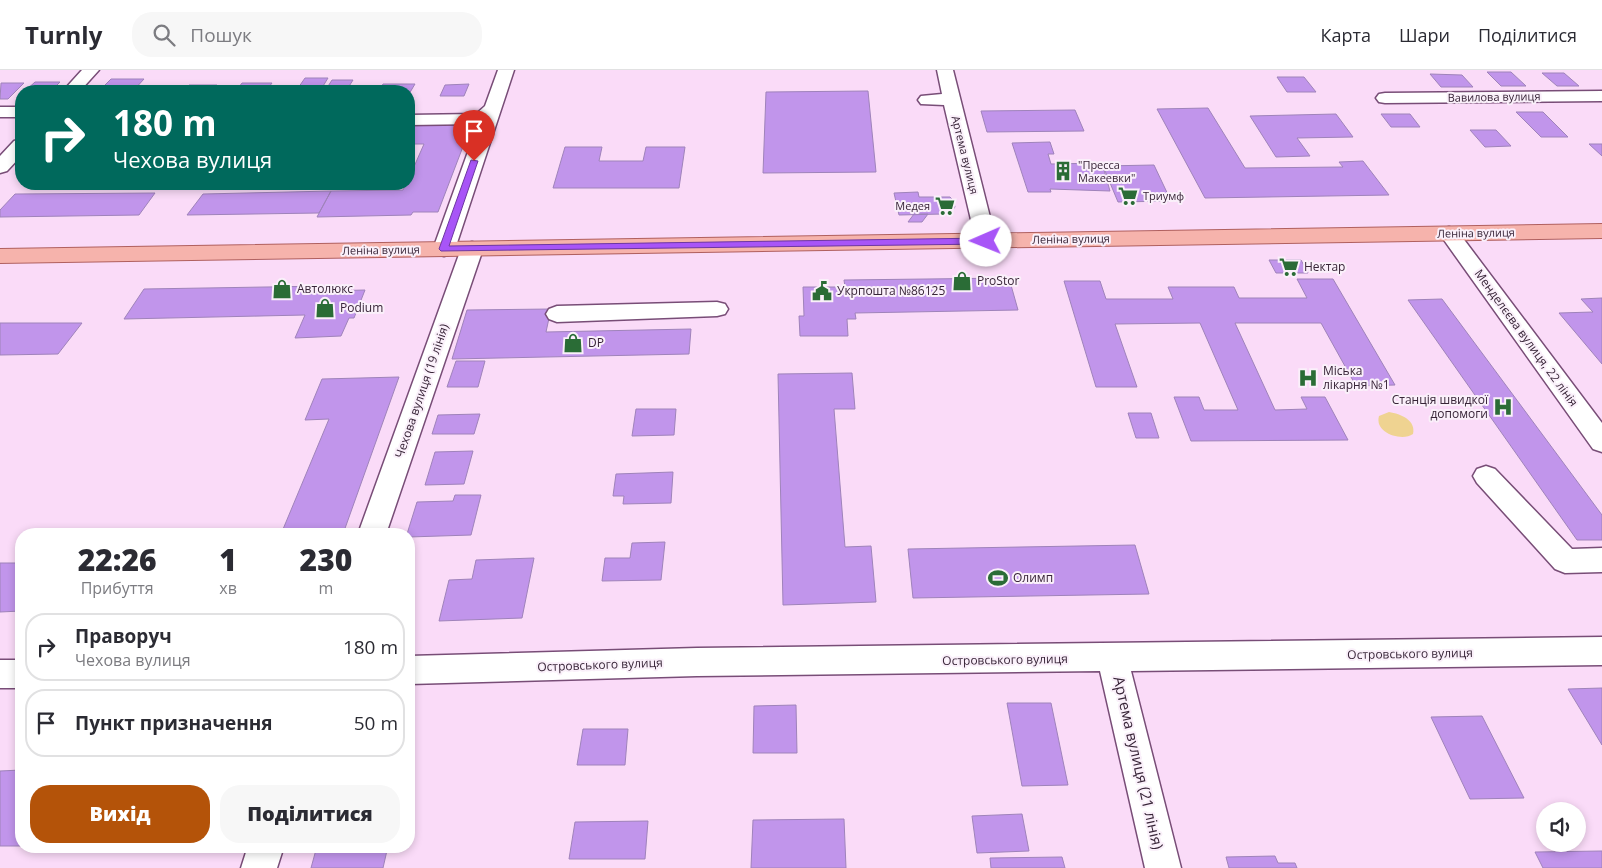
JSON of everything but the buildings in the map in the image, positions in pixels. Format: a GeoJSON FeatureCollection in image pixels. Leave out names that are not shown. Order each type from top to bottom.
{"type":"FeatureCollection","features":[{"type":"Feature","properties":{"kind":"main road","name":"Леніна вулиця"},"geometry":{"type":"LineString","coordinates":[[0,256],[1602,231]]}},
{"type":"Feature","properties":{"kind":"street"},"geometry":{"type":"LineString","coordinates":[[77,85],[91,70]]}},
{"type":"Feature","properties":{"kind":"street"},"geometry":{"type":"LineString","coordinates":[[444,249],[506,70]]}},
{"type":"Feature","properties":{"kind":"street","name":"Артема вулиця"},"geometry":{"type":"LineString","coordinates":[[945,70],[986,241]]}},
{"type":"Feature","properties":{"kind":"street","name":"Вавилова вулиця"},"geometry":{"type":"LineString","coordinates":[[1385,98],[1602,96]]}},
{"type":"Feature","properties":{"kind":"street"},"geometry":{"type":"LineString","coordinates":[[927,100],[952,99]]}},
{"type":"Feature","properties":{"kind":"street"},"geometry":{"type":"LineString","coordinates":[[415,109],[492,109]]}},
{"type":"Feature","properties":{"kind":"street"},"geometry":{"type":"LineString","coordinates":[[415,120],[482,119],[492,109]]}},
{"type":"Feature","properties":{"kind":"street"},"geometry":{"type":"LineString","coordinates":[[0,112],[15,112]]}},
{"type":"Feature","properties":{"kind":"street"},"geometry":{"type":"LineString","coordinates":[[0,167],[15,151]]}},
{"type":"Feature","properties":{"kind":"street","name":"Менделєєва вулиця, 22 лінія"},"geometry":{"type":"LineString","coordinates":[[1449,234],[1602,442]]}},
{"type":"Feature","properties":{"kind":"street","name":"Чехова вулиця (19 лiнiя)"},"geometry":{"type":"LineString","coordinates":[[374,528],[472,249]]}},
{"type":"Feature","properties":{"kind":"street"},"geometry":{"type":"LineString","coordinates":[[557,314],[717,309]]}},
{"type":"Feature","properties":{"kind":"street"},"geometry":{"type":"LineString","coordinates":[[1486,476],[1564,561],[1602,560]]}},
{"type":"Feature","properties":{"kind":"street","name":"Островського вулиця"},"geometry":{"type":"LineString","coordinates":[[415,670],[698,662],[1602,651]]}},
{"type":"Feature","properties":{"kind":"street","name":"Артема вулиця (21 лiнiя)"},"geometry":{"type":"LineString","coordinates":[[1113,658],[1163,868]]}},
{"type":"Feature","properties":{"kind":"street"},"geometry":{"type":"LineString","coordinates":[[0,674],[15,674]]}},
{"type":"Feature","properties":{"kind":"street"},"geometry":{"type":"LineString","coordinates":[[259,868],[264,853]]}},
{"type":"Feature","properties":{"kind":"shaded area"},"geometry":{"type":"Polygon","coordinates":[[[1389,412],[1407,418],[1412,425],[1413,434],[1402,437],[1385,431],[1379,422],[1379,416],[1389,412]]]}},
{"type":"Feature","properties":{"kind":"place","name":"\"Пресса Макеевки\""},"geometry":{"type":"Point","coordinates":[1063,171]}},
{"type":"Feature","properties":{"kind":"place","name":"Триумф"},"geometry":{"type":"Point","coordinates":[1128,196]}},
{"type":"Feature","properties":{"kind":"place","name":"Медея"},"geometry":{"type":"Point","coordinates":[945,206]}},
{"type":"Feature","properties":{"kind":"place","name":"Нектар"},"geometry":{"type":"Point","coordinates":[1289,267]}},
{"type":"Feature","properties":{"kind":"place","name":"ProStor"},"geometry":{"type":"Point","coordinates":[962,281]}},
{"type":"Feature","properties":{"kind":"place","name":"Автолюкс"},"geometry":{"type":"Point","coordinates":[282,289]}},
{"type":"Feature","properties":{"kind":"place","name":"Укрпошта №86125"},"geometry":{"type":"Point","coordinates":[822,291]}},
{"type":"Feature","properties":{"kind":"place","name":"Podium"},"geometry":{"type":"Point","coordinates":[325,308]}},
{"type":"Feature","properties":{"kind":"place","name":"DP"},"geometry":{"type":"Point","coordinates":[573,343]}},
{"type":"Feature","properties":{"kind":"place","name":"Міська лікарня №1"},"geometry":{"type":"Point","coordinates":[1308,378]}},
{"type":"Feature","properties":{"kind":"place","name":"Станція швидкої допомоги"},"geometry":{"type":"Point","coordinates":[1503,407]}},
{"type":"Feature","properties":{"kind":"place","name":"Олимп"},"geometry":{"type":"Point","coordinates":[998,578]}},
{"type":"Feature","properties":{"kind":"route"},"geometry":{"type":"LineString","coordinates":[[474,161],[444,249],[986,241]]}}]}
